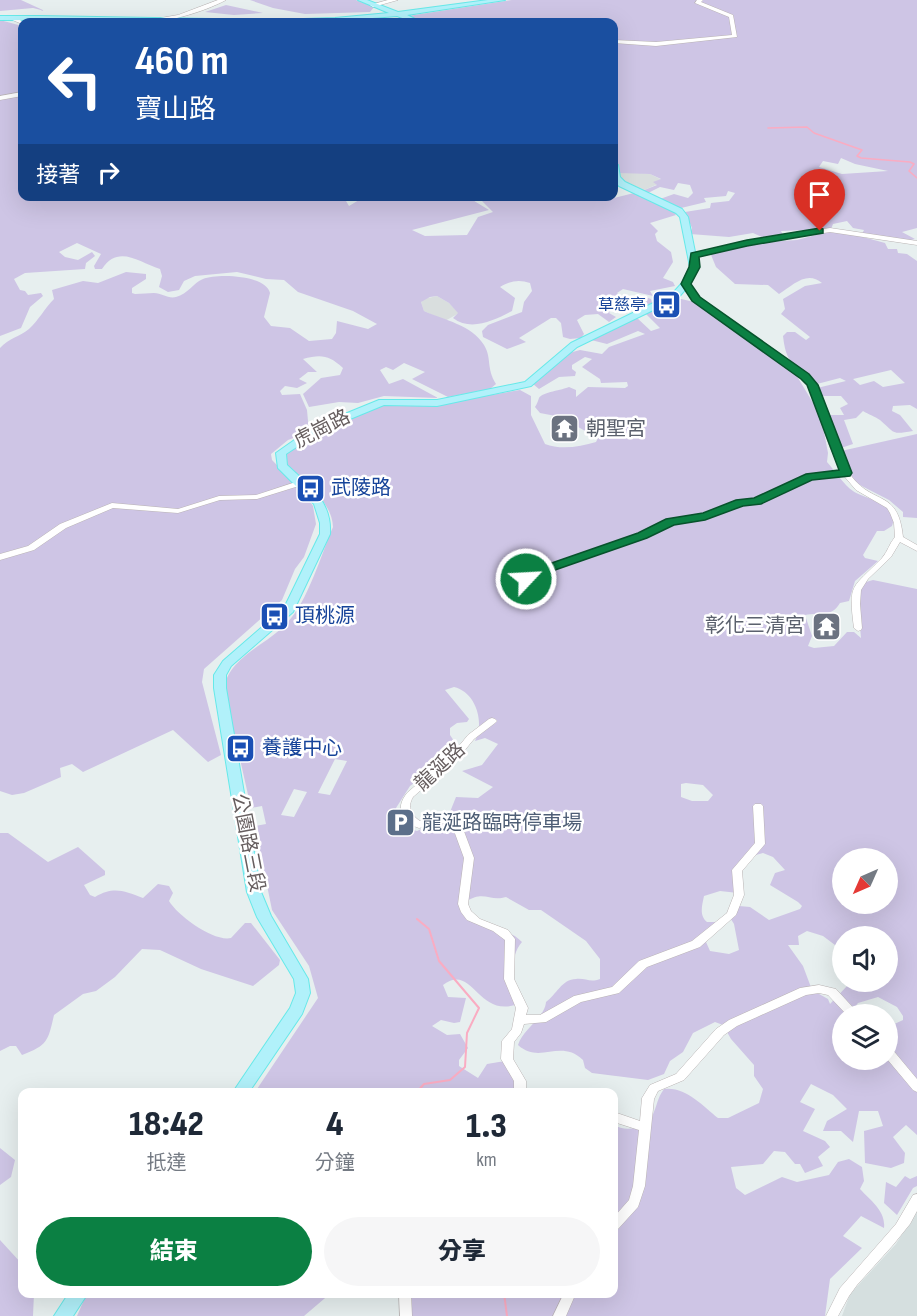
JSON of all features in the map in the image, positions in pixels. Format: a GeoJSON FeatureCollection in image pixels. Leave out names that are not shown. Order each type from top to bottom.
{"type":"FeatureCollection","features":[{"type":"Feature","properties":{"kind":"main road"},"geometry":{"type":"LineString","coordinates":[[361,0],[408,18]]}},
{"type":"Feature","properties":{"kind":"main road"},"geometry":{"type":"LineString","coordinates":[[447,6],[471,0]]}},
{"type":"Feature","properties":{"kind":"main road"},"geometry":{"type":"LineString","coordinates":[[447,6],[480,0]]}},
{"type":"Feature","properties":{"kind":"main road"},"geometry":{"type":"LineString","coordinates":[[313,18],[407,11],[494,0]]}},
{"type":"Feature","properties":{"kind":"main road"},"geometry":{"type":"LineString","coordinates":[[447,6],[502,0]]}},
{"type":"Feature","properties":{"kind":"main road"},"geometry":{"type":"LineString","coordinates":[[99,15],[204,18]]}},
{"type":"Feature","properties":{"kind":"main road"},"geometry":{"type":"LineString","coordinates":[[0,16],[99,15],[204,18]]}},
{"type":"Feature","properties":{"kind":"main road"},"geometry":{"type":"LineString","coordinates":[[618,180],[679,211],[684,217],[694,256],[694,267],[686,284],[675,296]]}},
{"type":"Feature","properties":{"kind":"main road","name":"虎崗路"},"geometry":{"type":"LineString","coordinates":[[234,769],[220,675],[227,664],[289,610],[325,534],[327,522],[324,507],[282,466],[281,453],[317,429],[383,402],[437,403],[521,387],[537,379],[560,355],[574,345],[675,296]]}},
{"type":"Feature","properties":{"kind":"main road","name":"公園路三段"},"geometry":{"type":"LineString","coordinates":[[234,769],[254,892],[264,917],[301,979],[303,993],[297,1010],[244,1088]]}},
{"type":"Feature","properties":{"kind":"main road"},"geometry":{"type":"LineString","coordinates":[[63,1316],[76,1298]]}},
{"type":"Feature","properties":{"kind":"street"},"geometry":{"type":"LineString","coordinates":[[163,18],[181,16],[223,0]]}},
{"type":"Feature","properties":{"kind":"street"},"geometry":{"type":"LineString","coordinates":[[373,5],[395,0]]}},
{"type":"Feature","properties":{"kind":"street"},"geometry":{"type":"LineString","coordinates":[[618,42],[656,44],[735,36],[731,16],[697,2],[700,0]]}},
{"type":"Feature","properties":{"kind":"street"},"geometry":{"type":"LineString","coordinates":[[0,98],[18,95]]}},
{"type":"Feature","properties":{"kind":"street"},"geometry":{"type":"LineString","coordinates":[[694,256],[747,243],[830,230],[917,243]]}},
{"type":"Feature","properties":{"kind":"street"},"geometry":{"type":"LineString","coordinates":[[686,284],[696,299],[805,376],[812,385],[846,473],[860,489],[890,505],[897,513],[899,538],[895,542],[893,551],[858,587],[855,596],[858,628]]}},
{"type":"Feature","properties":{"kind":"street"},"geometry":{"type":"LineString","coordinates":[[675,296],[696,299]]}},
{"type":"Feature","properties":{"kind":"street"},"geometry":{"type":"LineString","coordinates":[[522,582],[550,568],[643,536],[671,522],[705,516],[741,503],[757,501],[810,477],[846,473]]}},
{"type":"Feature","properties":{"kind":"street"},"geometry":{"type":"LineString","coordinates":[[0,557],[31,548],[63,526],[112,505],[178,511],[219,498],[257,497],[299,483]]}},
{"type":"Feature","properties":{"kind":"street"},"geometry":{"type":"LineString","coordinates":[[899,538],[917,548]]}},
{"type":"Feature","properties":{"kind":"street","name":"龍涎路"},"geometry":{"type":"LineString","coordinates":[[492,721],[471,737],[457,754],[410,795],[404,801],[404,808],[408,818],[419,825],[445,819],[454,822],[462,834],[469,858],[464,910],[475,921],[499,927],[510,939],[509,979],[522,1008],[519,1020]]}},
{"type":"Feature","properties":{"kind":"street"},"geometry":{"type":"LineString","coordinates":[[520,1088],[520,1081],[507,1059],[508,1041],[517,1030],[519,1020],[543,1019],[578,999],[615,990],[643,964],[696,944],[731,915],[739,895],[737,870],[760,844],[758,806]]}},
{"type":"Feature","properties":{"kind":"street"},"geometry":{"type":"LineString","coordinates":[[618,1221],[634,1203],[648,1098],[654,1088],[680,1077],[720,1032],[733,1023],[804,991],[819,989],[832,992],[844,1004]]}},
{"type":"Feature","properties":{"kind":"street"},"geometry":{"type":"LineString","coordinates":[[898,1065],[917,1087]]}},
{"type":"Feature","properties":{"kind":"street"},"geometry":{"type":"LineString","coordinates":[[618,1118],[644,1127]]}},
{"type":"Feature","properties":{"kind":"street"},"geometry":{"type":"LineString","coordinates":[[832,1316],[837,1302],[851,1280],[898,1231],[917,1199]]}},
{"type":"Feature","properties":{"kind":"street"},"geometry":{"type":"LineString","coordinates":[[405,1298],[406,1316]]}},
{"type":"Feature","properties":{"kind":"street"},"geometry":{"type":"LineString","coordinates":[[559,1316],[568,1298]]}},
{"type":"Feature","properties":{"kind":"shaded area"},"geometry":{"type":"Polygon","coordinates":[[[0,0],[21,0],[45,11],[33,8],[0,11],[0,0]]]}},
{"type":"Feature","properties":{"kind":"shaded area"},"geometry":{"type":"Polygon","coordinates":[[[250,0],[356,0],[374,7],[370,12],[305,14],[273,8],[250,0]]]}},
{"type":"Feature","properties":{"kind":"shaded area"},"geometry":{"type":"Polygon","coordinates":[[[512,0],[917,0],[917,228],[902,232],[915,239],[907,241],[862,234],[864,230],[853,228],[847,221],[833,224],[831,229],[781,231],[783,235],[762,237],[753,233],[729,237],[690,234],[692,228],[685,212],[710,208],[711,203],[729,201],[735,193],[728,191],[726,196],[704,198],[706,202],[681,208],[660,199],[674,194],[688,198],[693,193],[690,185],[678,183],[674,190],[660,187],[648,193],[642,191],[657,185],[653,182],[661,179],[650,174],[619,173],[618,18],[413,18],[408,16],[512,0]],[[841,158],[838,164],[823,161],[819,167],[842,174],[888,171],[855,164],[841,158]]]}},
{"type":"Feature","properties":{"kind":"shaded area"},"geometry":{"type":"Polygon","coordinates":[[[226,5],[263,13],[234,15],[205,12],[226,5]]]}},
{"type":"Feature","properties":{"kind":"shaded area"},"geometry":{"type":"Polygon","coordinates":[[[0,20],[18,25],[18,201],[346,201],[349,206],[357,201],[474,201],[489,210],[412,230],[425,236],[467,235],[478,217],[493,212],[482,201],[618,201],[618,197],[634,193],[673,210],[676,215],[650,223],[658,231],[655,234],[657,241],[671,252],[673,262],[663,278],[673,282],[675,286],[650,291],[653,296],[623,289],[617,293],[619,295],[646,297],[651,299],[652,303],[639,307],[613,309],[609,313],[616,317],[609,322],[598,314],[585,315],[577,320],[584,334],[581,338],[563,337],[561,323],[556,318],[551,318],[519,338],[526,342],[507,349],[483,337],[482,331],[488,325],[522,312],[524,302],[532,291],[530,283],[522,281],[507,283],[500,287],[515,298],[512,311],[483,323],[467,324],[453,318],[458,313],[449,303],[437,296],[421,302],[424,311],[457,324],[479,338],[488,354],[491,373],[496,384],[490,389],[448,397],[412,379],[425,372],[404,363],[393,370],[386,367],[380,370],[389,384],[403,379],[438,398],[384,396],[358,403],[339,402],[309,407],[303,394],[321,378],[340,375],[343,368],[333,360],[324,357],[315,356],[303,359],[317,372],[308,372],[299,379],[307,383],[297,388],[285,386],[280,391],[282,395],[300,394],[307,410],[309,432],[288,440],[271,454],[272,460],[305,494],[313,506],[316,524],[304,557],[295,569],[282,600],[204,669],[202,682],[221,755],[208,762],[173,730],[83,772],[72,764],[60,768],[61,777],[24,793],[12,795],[0,791],[0,348],[32,326],[54,299],[52,290],[83,281],[98,283],[126,272],[146,274],[146,279],[132,288],[132,293],[157,293],[170,297],[180,296],[199,281],[210,277],[241,277],[260,282],[267,287],[270,293],[264,317],[271,326],[290,328],[309,341],[332,339],[336,333],[337,321],[368,329],[377,324],[353,311],[298,292],[284,280],[266,279],[237,272],[195,276],[184,281],[179,290],[168,292],[159,287],[162,276],[160,269],[137,259],[122,256],[115,257],[102,269],[95,269],[94,266],[101,254],[77,243],[59,252],[65,257],[78,260],[92,252],[95,256],[86,263],[85,269],[25,273],[14,279],[20,290],[25,291],[28,295],[41,293],[43,296],[30,307],[21,328],[0,336],[0,20]]]}},
{"type":"Feature","properties":{"kind":"shaded area"},"geometry":{"type":"Polygon","coordinates":[[[619,173],[650,174],[662,180],[642,191],[619,178],[619,173]]]}},
{"type":"Feature","properties":{"kind":"shaded area"},"geometry":{"type":"Polygon","coordinates":[[[827,232],[848,233],[885,243],[888,249],[897,249],[898,253],[907,254],[917,261],[917,409],[910,405],[893,406],[892,411],[900,415],[913,431],[894,432],[880,420],[863,411],[856,418],[844,420],[853,444],[841,448],[828,415],[844,415],[840,408],[848,404],[841,396],[820,396],[817,388],[846,381],[840,378],[817,384],[806,372],[791,362],[783,336],[787,332],[795,332],[806,340],[810,337],[781,314],[785,309],[783,299],[805,286],[822,283],[816,279],[805,278],[779,294],[768,285],[735,284],[716,267],[709,250],[745,240],[751,243],[797,240],[827,232]],[[891,370],[853,379],[860,385],[874,381],[883,387],[905,383],[891,370]]]}},
{"type":"Feature","properties":{"kind":"shaded area"},"geometry":{"type":"Polygon","coordinates":[[[437,296],[459,313],[445,321],[424,311],[421,302],[437,296]]]}},
{"type":"Feature","properties":{"kind":"shaded area"},"geometry":{"type":"Polygon","coordinates":[[[677,298],[694,302],[795,373],[821,416],[828,453],[827,462],[850,488],[881,503],[892,512],[892,526],[884,531],[877,531],[863,555],[865,558],[878,561],[855,581],[849,601],[840,603],[829,613],[805,615],[812,636],[808,646],[814,648],[834,646],[847,632],[854,632],[861,638],[857,593],[866,582],[873,580],[917,589],[917,1135],[906,1125],[893,1137],[905,1153],[904,1163],[891,1168],[865,1163],[864,1131],[883,1126],[878,1111],[859,1111],[853,1142],[841,1131],[823,1131],[827,1121],[847,1109],[833,1095],[811,1084],[800,1102],[815,1109],[803,1131],[825,1141],[830,1147],[818,1157],[823,1166],[805,1173],[800,1164],[795,1164],[785,1152],[774,1151],[763,1164],[731,1167],[736,1188],[745,1195],[782,1177],[797,1182],[829,1175],[838,1162],[849,1159],[862,1167],[864,1181],[860,1189],[880,1211],[884,1228],[861,1216],[843,1236],[862,1248],[830,1279],[825,1316],[410,1316],[411,1298],[618,1298],[618,1127],[629,1129],[645,1124],[652,1116],[664,1089],[686,1094],[718,1118],[728,1118],[759,1103],[763,1089],[754,1076],[754,1065],[731,1039],[723,1025],[715,1022],[693,1033],[683,1052],[670,1061],[664,1074],[648,1080],[592,1073],[585,1068],[583,1060],[575,1054],[566,1051],[534,1053],[518,1045],[542,1013],[546,1002],[563,984],[571,980],[600,979],[600,959],[586,941],[541,910],[529,910],[506,897],[483,896],[467,901],[476,917],[506,931],[522,942],[513,964],[513,980],[518,1004],[504,1007],[493,1004],[462,980],[453,980],[443,985],[448,997],[466,998],[460,1022],[441,1020],[432,1026],[447,1035],[460,1034],[468,1048],[459,1060],[459,1066],[478,1078],[487,1064],[505,1061],[513,1069],[516,1088],[258,1088],[318,998],[309,966],[272,910],[255,826],[266,824],[262,806],[251,808],[224,688],[228,677],[241,659],[279,631],[295,614],[308,590],[333,527],[328,508],[322,500],[285,465],[283,458],[288,448],[309,436],[389,403],[426,406],[520,390],[531,396],[531,415],[545,444],[570,447],[596,442],[598,438],[609,435],[608,430],[596,430],[592,435],[561,417],[540,413],[535,407],[539,398],[544,394],[569,387],[576,390],[576,397],[588,387],[625,388],[628,386],[627,382],[601,383],[600,379],[582,367],[592,359],[585,357],[572,365],[572,369],[576,372],[575,376],[559,377],[539,389],[533,384],[569,353],[580,350],[602,354],[609,347],[645,334],[638,331],[607,344],[591,340],[636,317],[651,331],[660,328],[645,313],[677,298]],[[454,687],[445,690],[469,719],[467,722],[457,723],[450,728],[450,735],[454,741],[451,752],[443,761],[410,786],[396,808],[401,826],[417,831],[436,822],[452,822],[458,818],[450,812],[456,797],[478,798],[493,787],[462,771],[482,765],[498,744],[485,738],[475,741],[479,726],[476,709],[468,695],[454,687]],[[335,759],[318,793],[330,795],[347,761],[335,759]],[[681,784],[681,797],[692,801],[708,801],[713,795],[703,785],[681,784]],[[294,789],[281,815],[294,817],[307,792],[294,789]],[[763,853],[744,862],[740,871],[738,893],[720,891],[704,896],[702,910],[704,919],[707,922],[719,922],[723,925],[706,942],[710,951],[729,954],[739,950],[734,924],[729,916],[739,906],[750,907],[769,920],[800,909],[802,906],[770,885],[775,873],[785,870],[773,857],[763,853]]]}},
{"type":"Feature","properties":{"kind":"shaded area"},"geometry":{"type":"Polygon","coordinates":[[[917,434],[917,518],[903,517],[903,512],[889,500],[854,482],[841,451],[917,434]]]}},
{"type":"Feature","properties":{"kind":"shaded area"},"geometry":{"type":"Polygon","coordinates":[[[0,833],[8,833],[48,862],[78,847],[105,871],[105,875],[84,885],[90,895],[95,897],[119,891],[143,898],[158,884],[169,886],[173,893],[169,901],[180,914],[197,927],[215,936],[231,938],[245,923],[251,923],[280,960],[279,965],[253,986],[201,969],[160,950],[142,949],[115,977],[96,991],[83,994],[54,1015],[46,1041],[42,1045],[22,1055],[16,1046],[0,1051],[0,833]]]}},
{"type":"Feature","properties":{"kind":"shaded area"},"geometry":{"type":"Polygon","coordinates":[[[0,1148],[15,1160],[11,1177],[0,1185],[0,1148]]]}},
{"type":"Feature","properties":{"kind":"shaded area"},"geometry":{"type":"Polygon","coordinates":[[[905,1176],[910,1179],[917,1176],[917,1186],[913,1188],[897,1215],[884,1203],[886,1182],[896,1187],[905,1176]]]}},
{"type":"Feature","properties":{"kind":"shaded area"},"geometry":{"type":"Polygon","coordinates":[[[917,1210],[917,1316],[842,1316],[850,1294],[896,1244],[917,1210]]]}},
{"type":"Feature","properties":{"kind":"shaded area"},"geometry":{"type":"Polygon","coordinates":[[[0,1240],[18,1260],[18,1298],[34,1298],[33,1316],[0,1316],[0,1240]]]}},
{"type":"Feature","properties":{"kind":"shaded area"},"geometry":{"type":"Polygon","coordinates":[[[85,1298],[325,1298],[304,1316],[77,1316],[85,1298]]]}},
{"type":"Feature","properties":{"kind":"waterway"},"geometry":{"type":"LineString","coordinates":[[768,128],[807,127],[814,133],[862,150],[857,156],[861,158],[910,162],[914,164],[909,171],[917,178]]}},
{"type":"Feature","properties":{"kind":"waterway"},"geometry":{"type":"LineString","coordinates":[[417,919],[429,929],[439,961],[479,1008],[467,1033],[465,1067],[450,1080],[424,1084],[420,1088]]}},
{"type":"Feature","properties":{"kind":"waterway"},"geometry":{"type":"LineString","coordinates":[[505,1298],[507,1316]]}},
{"type":"Feature","properties":{"kind":"place","name":"草慈亭"},"geometry":{"type":"Point","coordinates":[667,305]}},
{"type":"Feature","properties":{"kind":"place","name":"朝聖宮"},"geometry":{"type":"Point","coordinates":[565,429]}},
{"type":"Feature","properties":{"kind":"place","name":"武陵路"},"geometry":{"type":"Point","coordinates":[310,488]}},
{"type":"Feature","properties":{"kind":"place","name":"頂桃源"},"geometry":{"type":"Point","coordinates":[274,616]}},
{"type":"Feature","properties":{"kind":"place","name":"彰化三清宮"},"geometry":{"type":"Point","coordinates":[826,626]}},
{"type":"Feature","properties":{"kind":"place","name":"養護中心"},"geometry":{"type":"Point","coordinates":[241,748]}},
{"type":"Feature","properties":{"kind":"place","name":"龍涎路臨時停車場"},"geometry":{"type":"Point","coordinates":[401,823]}},
{"type":"Feature","properties":{"kind":"route"},"geometry":{"type":"LineString","coordinates":[[526,579],[550,568],[643,536],[664,524],[705,516],[741,503],[757,501],[810,477],[846,473],[812,385],[805,376],[696,299],[686,284],[694,267],[694,256],[747,243],[791,238],[820,231]]}}]}
